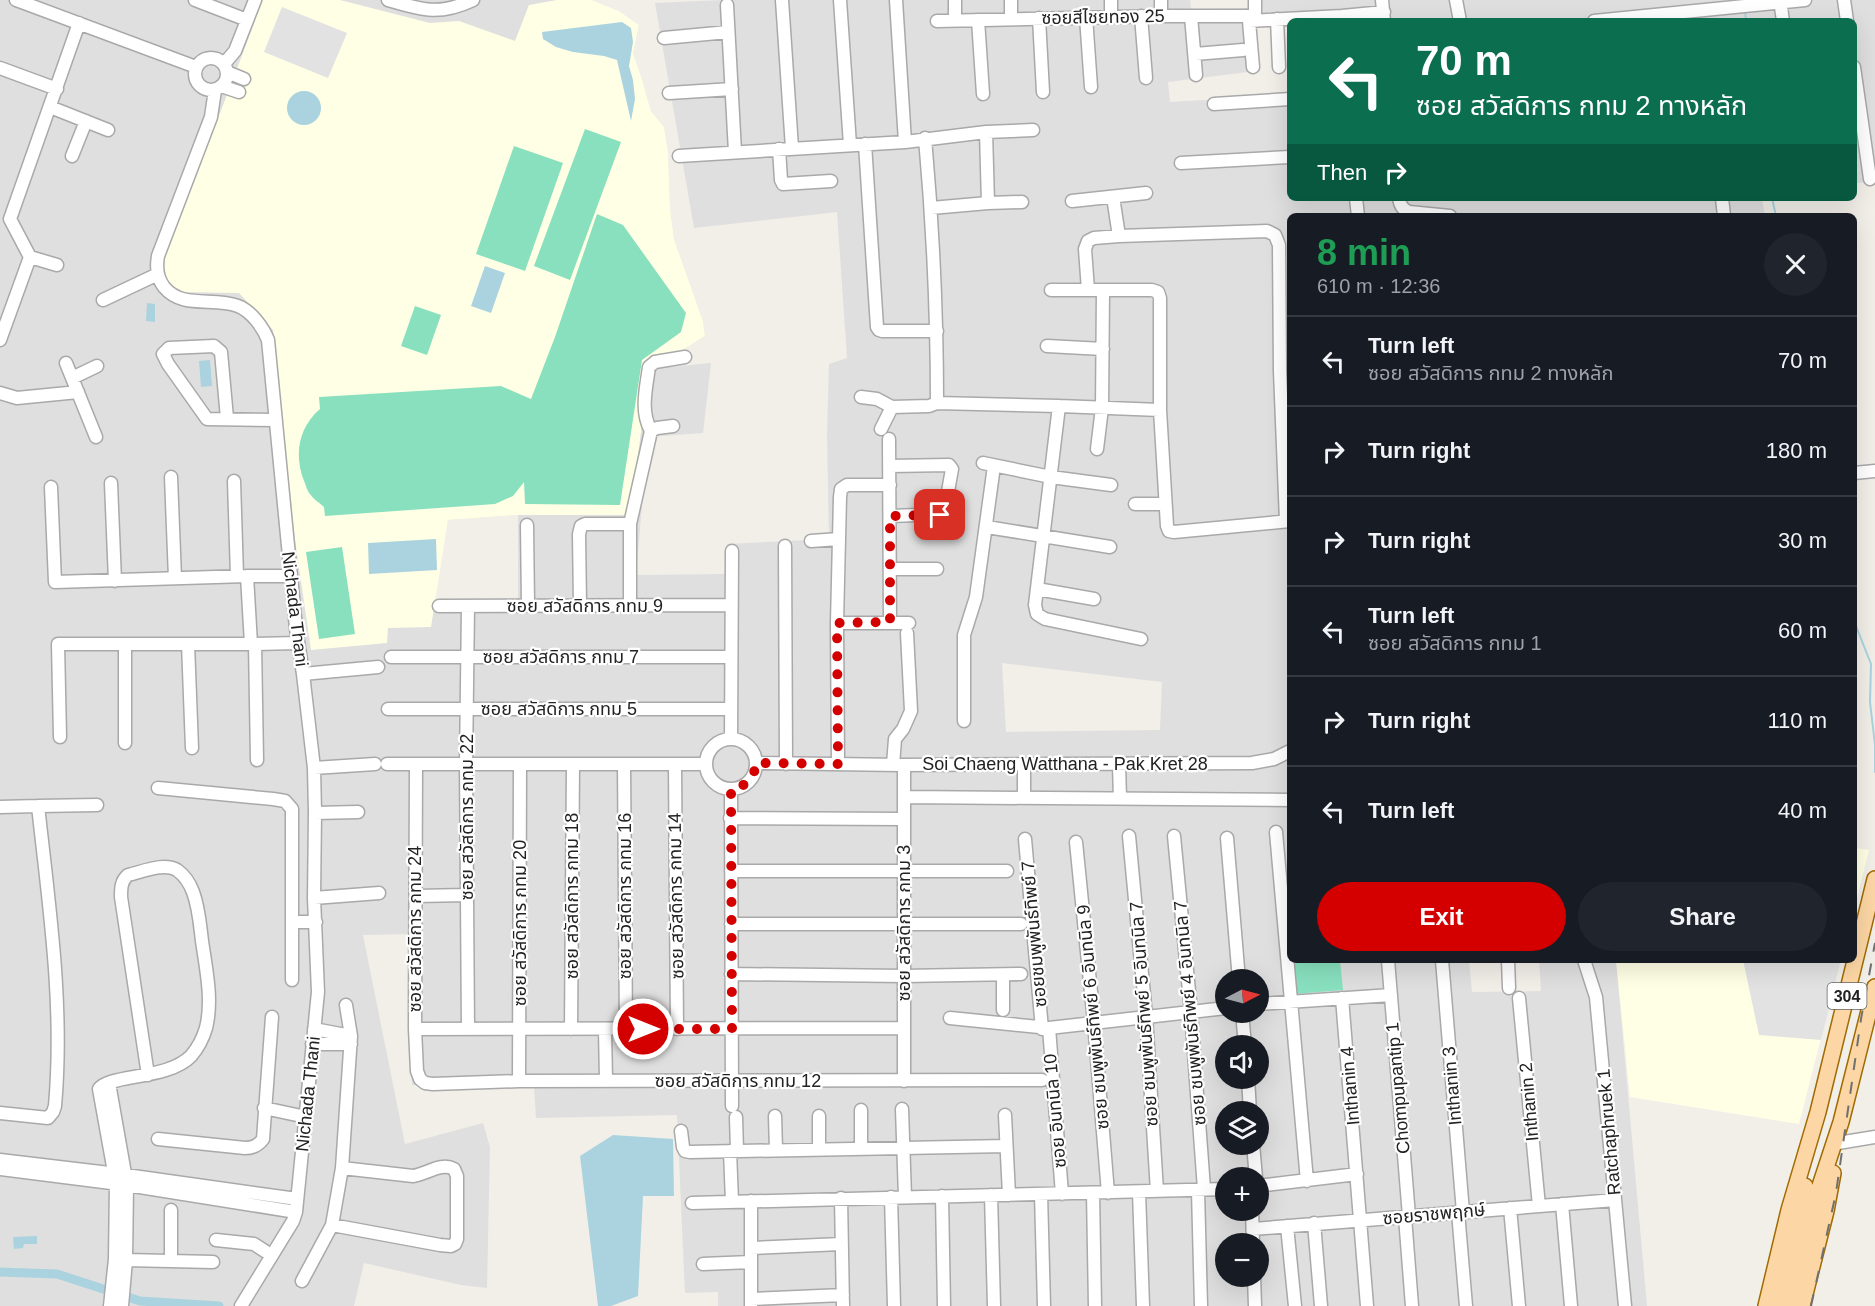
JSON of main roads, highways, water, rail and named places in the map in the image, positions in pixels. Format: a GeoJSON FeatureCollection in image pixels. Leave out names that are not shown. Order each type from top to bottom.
{"type":"FeatureCollection","features":[{"type":"Feature","properties":{"kind":"main road","name":"304"},"geometry":{"type":"LineString","coordinates":[[1857,953],[1875,879]]}},
{"type":"Feature","properties":{"kind":"main road","name":"304"},"geometry":{"type":"LineString","coordinates":[[1766,1306],[1818,1112],[1854,963]]}},
{"type":"Feature","properties":{"kind":"main road","name":"304"},"geometry":{"type":"LineString","coordinates":[[1802,1306],[1826,1211],[1841,1122],[1875,987]]}},
{"type":"Feature","properties":{"kind":"main road"},"geometry":{"type":"LineString","coordinates":[[1778,1306],[1801,1208],[1818,1112]]}},
{"type":"Feature","properties":{"kind":"main road"},"geometry":{"type":"LineString","coordinates":[[1790,1306],[1811,1214],[1841,1122]]}},
{"type":"Feature","properties":{"kind":"water"},"geometry":{"type":"Polygon","coordinates":[[[622,22],[631,28],[633,42],[629,66],[635,99],[631,121],[617,60],[556,47],[543,39],[542,32],[622,22]]]}},
{"type":"Feature","properties":{"kind":"water"},"geometry":{"type":"Polygon","coordinates":[[[304,91],[316,96],[321,108],[316,120],[304,125],[292,120],[287,108],[292,96],[304,91]]]}},
{"type":"Feature","properties":{"kind":"water"},"geometry":{"type":"Polygon","coordinates":[[[485,266],[505,273],[491,313],[471,306],[485,266]]]}},
{"type":"Feature","properties":{"kind":"water"},"geometry":{"type":"Polygon","coordinates":[[[147,303],[155,304],[155,322],[146,321],[147,303]]]}},
{"type":"Feature","properties":{"kind":"water"},"geometry":{"type":"Polygon","coordinates":[[[210,360],[212,386],[201,387],[199,361],[210,360]]]}},
{"type":"Feature","properties":{"kind":"water"},"geometry":{"type":"Polygon","coordinates":[[[436,539],[437,570],[369,574],[368,543],[436,539]]]}},
{"type":"Feature","properties":{"kind":"water"},"geometry":{"type":"Polygon","coordinates":[[[613,1135],[673,1139],[674,1196],[643,1196],[638,1296],[611,1306],[598,1306],[580,1156],[613,1135]]]}},
{"type":"Feature","properties":{"kind":"water"},"geometry":{"type":"Polygon","coordinates":[[[37,1236],[37,1244],[24,1244],[23,1248],[14,1249],[13,1237],[37,1236]]]}},
{"type":"Feature","properties":{"kind":"waterway"},"geometry":{"type":"LineString","coordinates":[[1745,9],[1746,18]]}},
{"type":"Feature","properties":{"kind":"waterway"},"geometry":{"type":"LineString","coordinates":[[1773,201],[1775,213]]}},
{"type":"Feature","properties":{"kind":"waterway"},"geometry":{"type":"LineString","coordinates":[[1857,629],[1871,664],[1870,702],[1875,745],[1875,772]]}},
{"type":"Feature","properties":{"kind":"waterway"},"geometry":{"type":"LineString","coordinates":[[0,1272],[57,1274],[140,1301],[219,1306]]}},
{"type":"Feature","properties":{"kind":"railway"},"geometry":{"type":"LineString","coordinates":[[1811,1306],[1836,1193],[1861,1019],[1875,943]]}}]}
